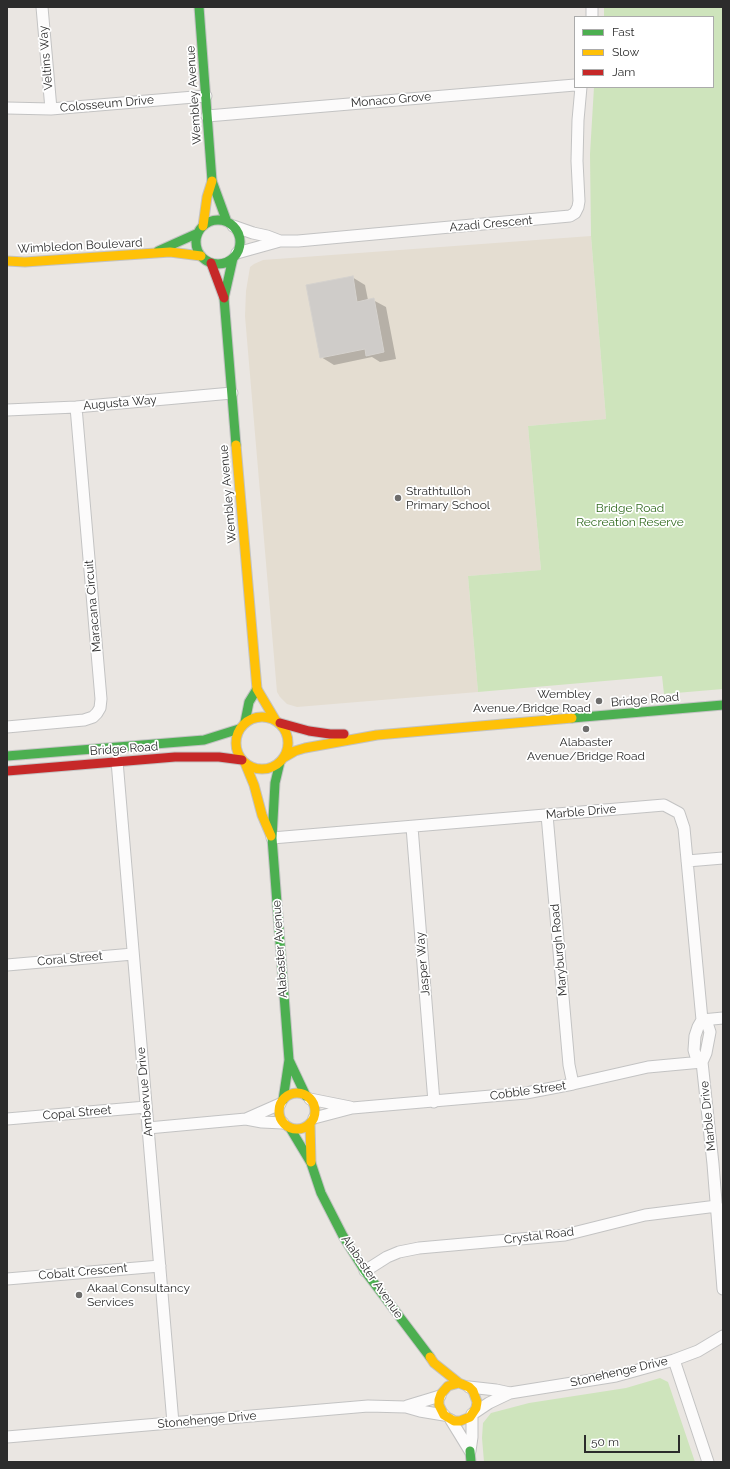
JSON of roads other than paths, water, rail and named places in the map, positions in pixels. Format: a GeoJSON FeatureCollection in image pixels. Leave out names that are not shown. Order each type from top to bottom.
{"type":"FeatureCollection","features":[{"type":"Feature","properties":{"kind":"street","name":"Veltins Way"},"geometry":{"type":"LineString","coordinates":[[42,7],[51,109]]}},
{"type":"Feature","properties":{"kind":"street","name":"Wembley Avenue"},"geometry":{"type":"LineString","coordinates":[[199,7],[212,180],[230,224]]}},
{"type":"Feature","properties":{"kind":"street","name":"Monaco Grove"},"geometry":{"type":"LineString","coordinates":[[208,116],[574,85]]}},
{"type":"Feature","properties":{"kind":"street","name":"Azadi Crescent"},"geometry":{"type":"LineString","coordinates":[[235,255],[280,241],[298,241],[570,216],[575,213],[579,201],[577,161],[581,88]]}},
{"type":"Feature","properties":{"kind":"street","name":"Colosseum Drive"},"geometry":{"type":"LineString","coordinates":[[7,108],[51,109],[206,96]]}},
{"type":"Feature","properties":{"kind":"street","name":"Wembley Avenue"},"geometry":{"type":"LineString","coordinates":[[200,229],[212,180]]}},
{"type":"Feature","properties":{"kind":"street"},"geometry":{"type":"LineString","coordinates":[[217,220],[230,224],[239,236],[239,247],[235,255],[223,263],[211,263],[201,256],[196,245],[200,229],[212,221],[217,220]]}},
{"type":"Feature","properties":{"kind":"street","name":"Azadi Crescent"},"geometry":{"type":"LineString","coordinates":[[230,224],[280,241]]}},
{"type":"Feature","properties":{"kind":"street","name":"Wimbledon Boulevard"},"geometry":{"type":"LineString","coordinates":[[154,254],[200,229]]}},
{"type":"Feature","properties":{"kind":"street","name":"Wimbledon Boulevard"},"geometry":{"type":"LineString","coordinates":[[7,261],[25,262],[170,252],[201,256]]}},
{"type":"Feature","properties":{"kind":"street","name":"Wembley Avenue"},"geometry":{"type":"LineString","coordinates":[[224,298],[235,255]]}},
{"type":"Feature","properties":{"kind":"street","name":"Wembley Avenue"},"geometry":{"type":"LineString","coordinates":[[211,263],[224,298],[257,689],[278,722]]}},
{"type":"Feature","properties":{"kind":"street","name":"Augusta Way"},"geometry":{"type":"LineString","coordinates":[[7,410],[76,407],[232,393]]}},
{"type":"Feature","properties":{"kind":"street","name":"Maracana Circuit"},"geometry":{"type":"LineString","coordinates":[[7,727],[84,720],[92,717],[100,708],[101,699],[76,407]]}},
{"type":"Feature","properties":{"kind":"street"},"geometry":{"type":"LineString","coordinates":[[242,726],[252,718],[260,716],[268,717],[278,722],[284,729],[288,744],[286,752],[281,760],[266,768],[251,767],[243,762],[238,755],[235,742],[242,726],[249,702],[257,689]]}},
{"type":"Feature","properties":{"kind":"street","name":"Bridge Road"},"geometry":{"type":"LineString","coordinates":[[281,760],[295,751],[305,748],[377,735],[723,705]]}},
{"type":"Feature","properties":{"kind":"street","name":"Bridge Road"},"geometry":{"type":"LineString","coordinates":[[278,722],[309,731],[330,734],[377,735]]}},
{"type":"Feature","properties":{"kind":"street","name":"Bridge Road"},"geometry":{"type":"LineString","coordinates":[[7,756],[204,740],[242,726]]}},
{"type":"Feature","properties":{"kind":"street","name":"Bridge Road"},"geometry":{"type":"LineString","coordinates":[[7,771],[117,761],[194,757],[219,757],[243,762]]}},
{"type":"Feature","properties":{"kind":"street","name":"Alabaster Avenue"},"geometry":{"type":"LineString","coordinates":[[281,760],[275,779],[272,838],[289,1060],[281,1102]]}},
{"type":"Feature","properties":{"kind":"street","name":"Ambervue Drive"},"geometry":{"type":"LineString","coordinates":[[117,761],[173,1423]]}},
{"type":"Feature","properties":{"kind":"street","name":"Alabaster Avenue"},"geometry":{"type":"LineString","coordinates":[[243,762],[254,784],[262,815],[272,838]]}},
{"type":"Feature","properties":{"kind":"street","name":"Marble Drive"},"geometry":{"type":"LineString","coordinates":[[272,838],[664,805],[675,810],[679,814],[682,818],[684,828],[702,1020],[695,1036],[694,1050],[696,1057],[702,1062],[718,1164],[717,1206],[723,1290]]}},
{"type":"Feature","properties":{"kind":"street","name":"Maryburgh Road"},"geometry":{"type":"LineString","coordinates":[[547,815],[569,1065],[573,1084]]}},
{"type":"Feature","properties":{"kind":"street","name":"Jasper Way"},"geometry":{"type":"LineString","coordinates":[[412,827],[434,1102]]}},
{"type":"Feature","properties":{"kind":"street"},"geometry":{"type":"LineString","coordinates":[[687,861],[723,858]]}},
{"type":"Feature","properties":{"kind":"street","name":"Coral Street"},"geometry":{"type":"LineString","coordinates":[[7,965],[134,954]]}},
{"type":"Feature","properties":{"kind":"street"},"geometry":{"type":"LineString","coordinates":[[702,1020],[723,1018]]}},
{"type":"Feature","properties":{"kind":"street","name":"Alabaster Avenue"},"geometry":{"type":"LineString","coordinates":[[289,1060],[308,1097]]}},
{"type":"Feature","properties":{"kind":"street","name":"Cobble Street"},"geometry":{"type":"LineString","coordinates":[[312,1121],[352,1108],[526,1093],[648,1067],[702,1062]]}},
{"type":"Feature","properties":{"kind":"street"},"geometry":{"type":"LineString","coordinates":[[148,1128],[246,1119],[297,1129],[302,1128],[312,1121],[314,1108],[308,1097],[301,1094],[291,1094],[281,1102],[246,1119]]}},
{"type":"Feature","properties":{"kind":"street","name":"Cobble Street"},"geometry":{"type":"LineString","coordinates":[[308,1097],[352,1108]]}},
{"type":"Feature","properties":{"kind":"street"},"geometry":{"type":"LineString","coordinates":[[281,1102],[279,1114],[287,1126]]}},
{"type":"Feature","properties":{"kind":"street","name":"Copal Street"},"geometry":{"type":"LineString","coordinates":[[7,1119],[146,1107]]}},
{"type":"Feature","properties":{"kind":"street","name":"Alabaster Avenue"},"geometry":{"type":"LineString","coordinates":[[310,1163],[312,1121]]}},
{"type":"Feature","properties":{"kind":"street","name":"Alabaster Avenue"},"geometry":{"type":"LineString","coordinates":[[287,1126],[310,1163],[321,1192],[340,1230],[365,1271],[434,1363],[464,1385]]}},
{"type":"Feature","properties":{"kind":"street","name":"Crystal Road"},"geometry":{"type":"LineString","coordinates":[[365,1271],[387,1257],[399,1252],[419,1248],[565,1235],[646,1215],[717,1206]]}},
{"type":"Feature","properties":{"kind":"street","name":"Cobalt Crescent"},"geometry":{"type":"LineString","coordinates":[[7,1279],[160,1266]]}},
{"type":"Feature","properties":{"kind":"street","name":"Stonehenge Drive"},"geometry":{"type":"LineString","coordinates":[[473,1414],[489,1403],[510,1393],[616,1376],[674,1360],[698,1351],[723,1336]]}},
{"type":"Feature","properties":{"kind":"street"},"geometry":{"type":"LineString","coordinates":[[674,1360],[708,1462]]}},
{"type":"Feature","properties":{"kind":"street"},"geometry":{"type":"LineString","coordinates":[[434,1363],[435,1374]]}},
{"type":"Feature","properties":{"kind":"street"},"geometry":{"type":"LineString","coordinates":[[438,1384],[440,1395],[439,1405],[471,1456]]}},
{"type":"Feature","properties":{"kind":"street"},"geometry":{"type":"LineString","coordinates":[[440,1395],[448,1386],[464,1385],[476,1396],[477,1402],[473,1414],[471,1456]]}},
{"type":"Feature","properties":{"kind":"street","name":"Stonehenge Drive"},"geometry":{"type":"LineString","coordinates":[[464,1385],[510,1393]]}},
{"type":"Feature","properties":{"kind":"street","name":"Stonehenge Drive"},"geometry":{"type":"LineString","coordinates":[[7,1437],[368,1406],[406,1406],[440,1395]]}},
{"type":"Feature","properties":{"kind":"street","name":"Stonehenge Drive"},"geometry":{"type":"LineString","coordinates":[[406,1406],[448,1418]]}},
{"type":"Feature","properties":{"kind":"street"},"geometry":{"type":"LineString","coordinates":[[448,1418],[460,1421],[465,1420],[473,1414]]}},
{"type":"Feature","properties":{"kind":"place","name":"Strathtulloh Primary School"},"geometry":{"type":"Point","coordinates":[398,498]}},
{"type":"Feature","properties":{"kind":"place","name":"Wembley Avenue/Bridge Road"},"geometry":{"type":"Point","coordinates":[599,701]}},
{"type":"Feature","properties":{"kind":"place","name":"Alabaster Avenue/Bridge Road"},"geometry":{"type":"Point","coordinates":[586,729]}},
{"type":"Feature","properties":{"kind":"place","name":"Akaal Consultancy Services"},"geometry":{"type":"Point","coordinates":[79,1295]}},
{"type":"Feature","properties":{"kind":"park label","name":"Bridge Road Recreation Reserve"},"geometry":{"type":"Point","coordinates":[630,515]}}]}
